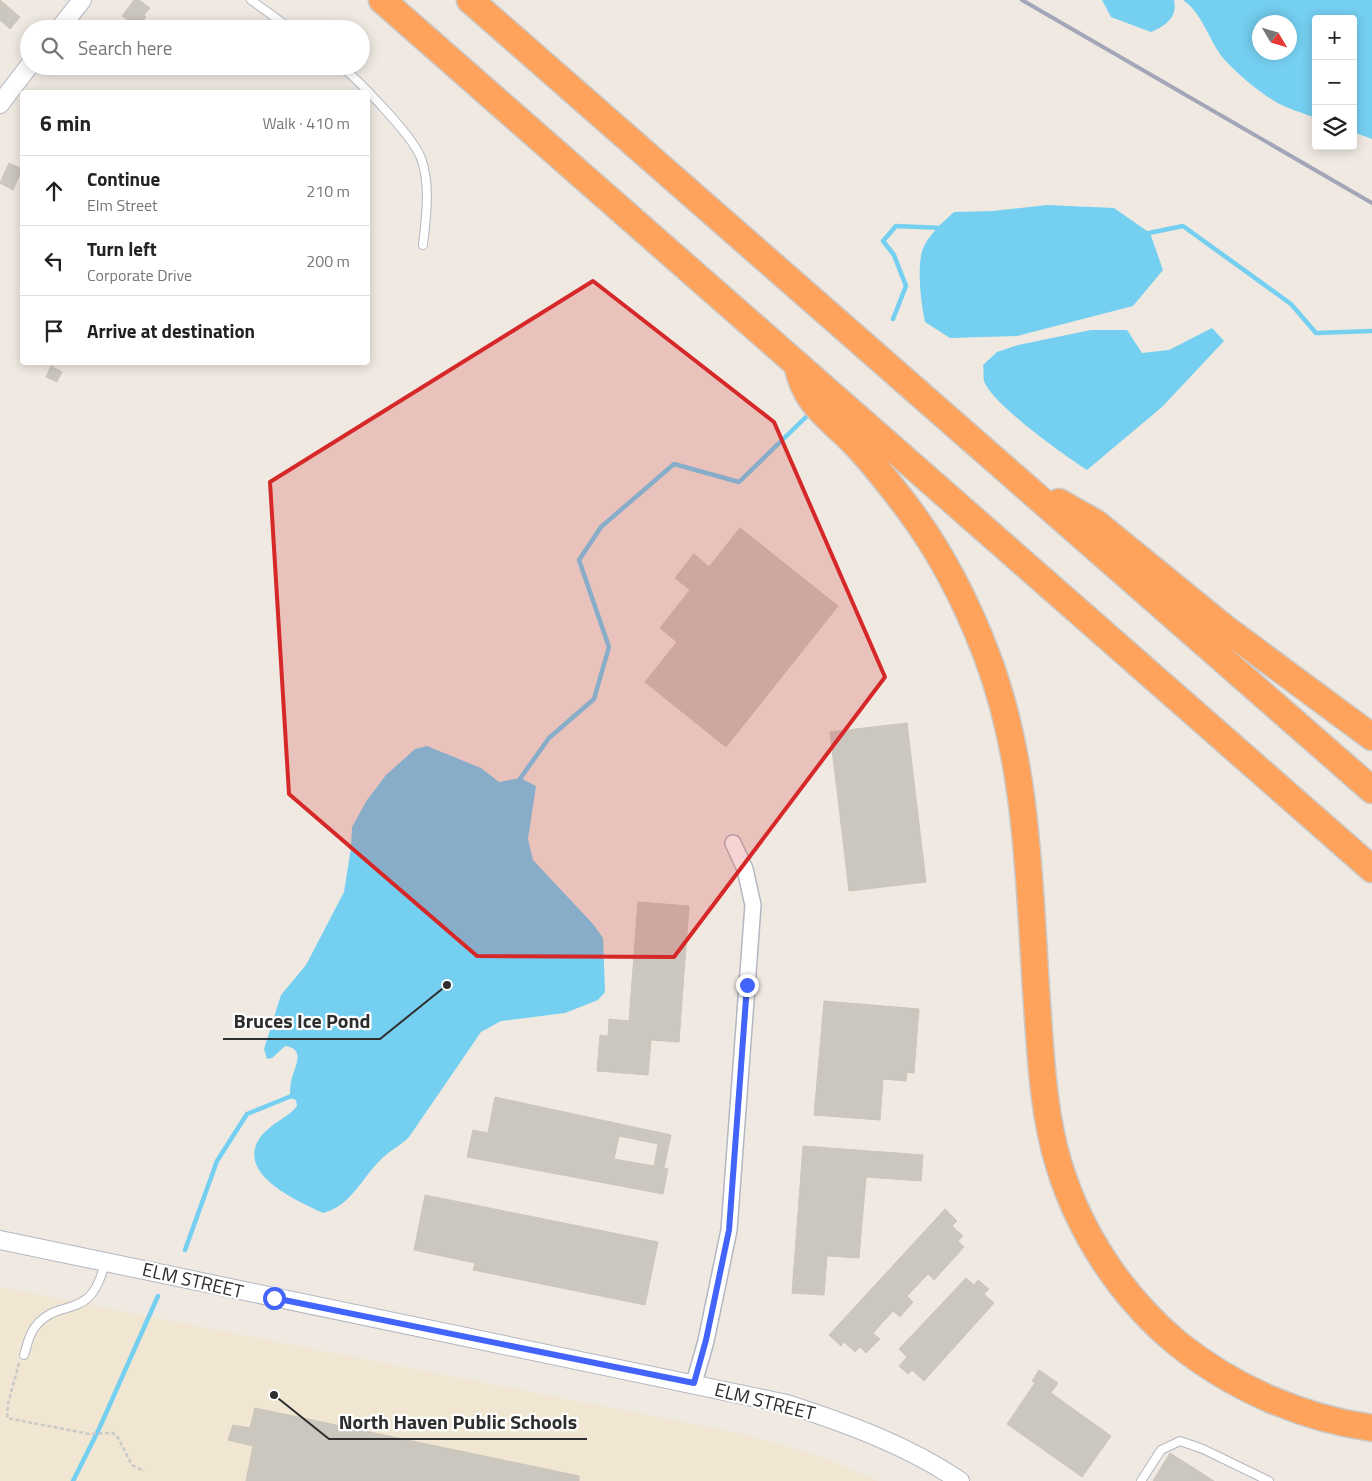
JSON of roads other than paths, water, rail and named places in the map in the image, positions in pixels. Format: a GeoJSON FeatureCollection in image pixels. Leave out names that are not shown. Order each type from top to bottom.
{"type":"FeatureCollection","features":[{"type":"Feature","properties":{"kind":"highway"},"geometry":{"type":"LineString","coordinates":[[382,0],[1372,869]]}},
{"type":"Feature","properties":{"kind":"highway"},"geometry":{"type":"LineString","coordinates":[[470,0],[1372,790]]}},
{"type":"Feature","properties":{"kind":"highway"},"geometry":{"type":"LineString","coordinates":[[797,363],[802,385],[810,400],[868,458],[908,508],[935,548],[967,609],[997,684],[1016,758],[1023,816],[1042,1069],[1049,1124],[1065,1183],[1089,1235],[1113,1273],[1140,1307],[1168,1335],[1204,1363],[1243,1386],[1288,1407],[1331,1420],[1372,1428]]}},
{"type":"Feature","properties":{"kind":"highway"},"geometry":{"type":"LineString","coordinates":[[1032,492],[1067,505],[1090,518],[1233,634],[1372,737]]}},
{"type":"Feature","properties":{"kind":"street"},"geometry":{"type":"LineString","coordinates":[[66,20],[82,0]]}},
{"type":"Feature","properties":{"kind":"street"},"geometry":{"type":"LineString","coordinates":[[0,104],[22,75]]}},
{"type":"Feature","properties":{"kind":"street"},"geometry":{"type":"LineString","coordinates":[[694,1383],[706,1340],[730,1221],[752,905],[745,869],[733,843]]}},
{"type":"Feature","properties":{"kind":"street","name":"ELM STREET"},"geometry":{"type":"LineString","coordinates":[[0,1240],[106,1260],[274,1298],[694,1383],[787,1404],[832,1419],[914,1452],[960,1481]]}},
{"type":"Feature","properties":{"kind":"lane"},"geometry":{"type":"LineString","coordinates":[[251,0],[279,20]]}},
{"type":"Feature","properties":{"kind":"lane"},"geometry":{"type":"LineString","coordinates":[[349,75],[364,90]]}},
{"type":"Feature","properties":{"kind":"lane"},"geometry":{"type":"LineString","coordinates":[[370,96],[387,113],[421,158],[428,197],[423,245]]}},
{"type":"Feature","properties":{"kind":"lane"},"geometry":{"type":"LineString","coordinates":[[24,1356],[32,1331],[42,1320],[52,1314],[79,1306],[90,1297],[98,1286],[106,1260]]}},
{"type":"Feature","properties":{"kind":"lane"},"geometry":{"type":"LineString","coordinates":[[1141,1481],[1161,1450],[1180,1441],[1203,1449],[1268,1481]]}},
{"type":"Feature","properties":{"kind":"water"},"geometry":{"type":"Polygon","coordinates":[[[1102,0],[1174,0],[1175,6],[1169,21],[1151,32],[1111,17],[1102,0]]]}},
{"type":"Feature","properties":{"kind":"water"},"geometry":{"type":"Polygon","coordinates":[[[1183,0],[1372,0],[1372,139],[1357,133],[1357,15],[1312,15],[1312,117],[1276,102],[1238,73],[1220,54],[1195,11],[1183,0]]]}},
{"type":"Feature","properties":{"kind":"water"},"geometry":{"type":"Polygon","coordinates":[[[1047,205],[1114,208],[1150,233],[1163,270],[1133,306],[1017,336],[950,338],[925,322],[920,277],[922,251],[931,235],[945,220],[954,212],[992,211],[1047,205]]]}},
{"type":"Feature","properties":{"kind":"water"},"geometry":{"type":"Polygon","coordinates":[[[1212,328],[1224,341],[1162,407],[1087,470],[1014,416],[1000,403],[984,381],[983,365],[997,352],[1018,345],[1091,330],[1127,330],[1142,353],[1169,350],[1212,328]]]}},
{"type":"Feature","properties":{"kind":"water"},"geometry":{"type":"Polygon","coordinates":[[[427,746],[481,768],[499,782],[520,778],[536,786],[528,839],[533,860],[593,924],[603,938],[605,992],[598,1000],[565,1013],[501,1021],[481,1032],[409,1137],[379,1161],[351,1196],[334,1209],[323,1213],[298,1201],[272,1184],[261,1173],[255,1162],[255,1149],[262,1135],[297,1106],[296,1100],[290,1098],[291,1082],[297,1060],[296,1051],[285,1046],[272,1058],[267,1059],[264,1049],[281,995],[306,965],[344,892],[351,848],[352,827],[367,800],[386,775],[415,749],[427,746]]]}},
{"type":"Feature","properties":{"kind":"waterway"},"geometry":{"type":"LineString","coordinates":[[893,319],[906,286],[894,255],[883,241],[896,226],[943,228]]}},
{"type":"Feature","properties":{"kind":"waterway"},"geometry":{"type":"LineString","coordinates":[[1144,234],[1183,226],[1291,304],[1316,333],[1372,331]]}},
{"type":"Feature","properties":{"kind":"waterway"},"geometry":{"type":"LineString","coordinates":[[517,783],[549,738],[594,699],[609,647],[579,560],[601,527],[674,464],[739,482],[806,417]]}},
{"type":"Feature","properties":{"kind":"waterway"},"geometry":{"type":"LineString","coordinates":[[185,1250],[217,1161],[247,1114],[294,1095]]}},
{"type":"Feature","properties":{"kind":"waterway"},"geometry":{"type":"LineString","coordinates":[[73,1481],[99,1429],[158,1296]]}},
{"type":"Feature","properties":{"kind":"railway"},"geometry":{"type":"LineString","coordinates":[[1022,0],[1372,203]]}},
{"type":"Feature","properties":{"kind":"place","name":"Bruces Ice Pond"},"geometry":{"type":"Point","coordinates":[447,985]}},
{"type":"Feature","properties":{"kind":"place","name":"North Haven Public Schools"},"geometry":{"type":"Point","coordinates":[274,1395]}}]}
